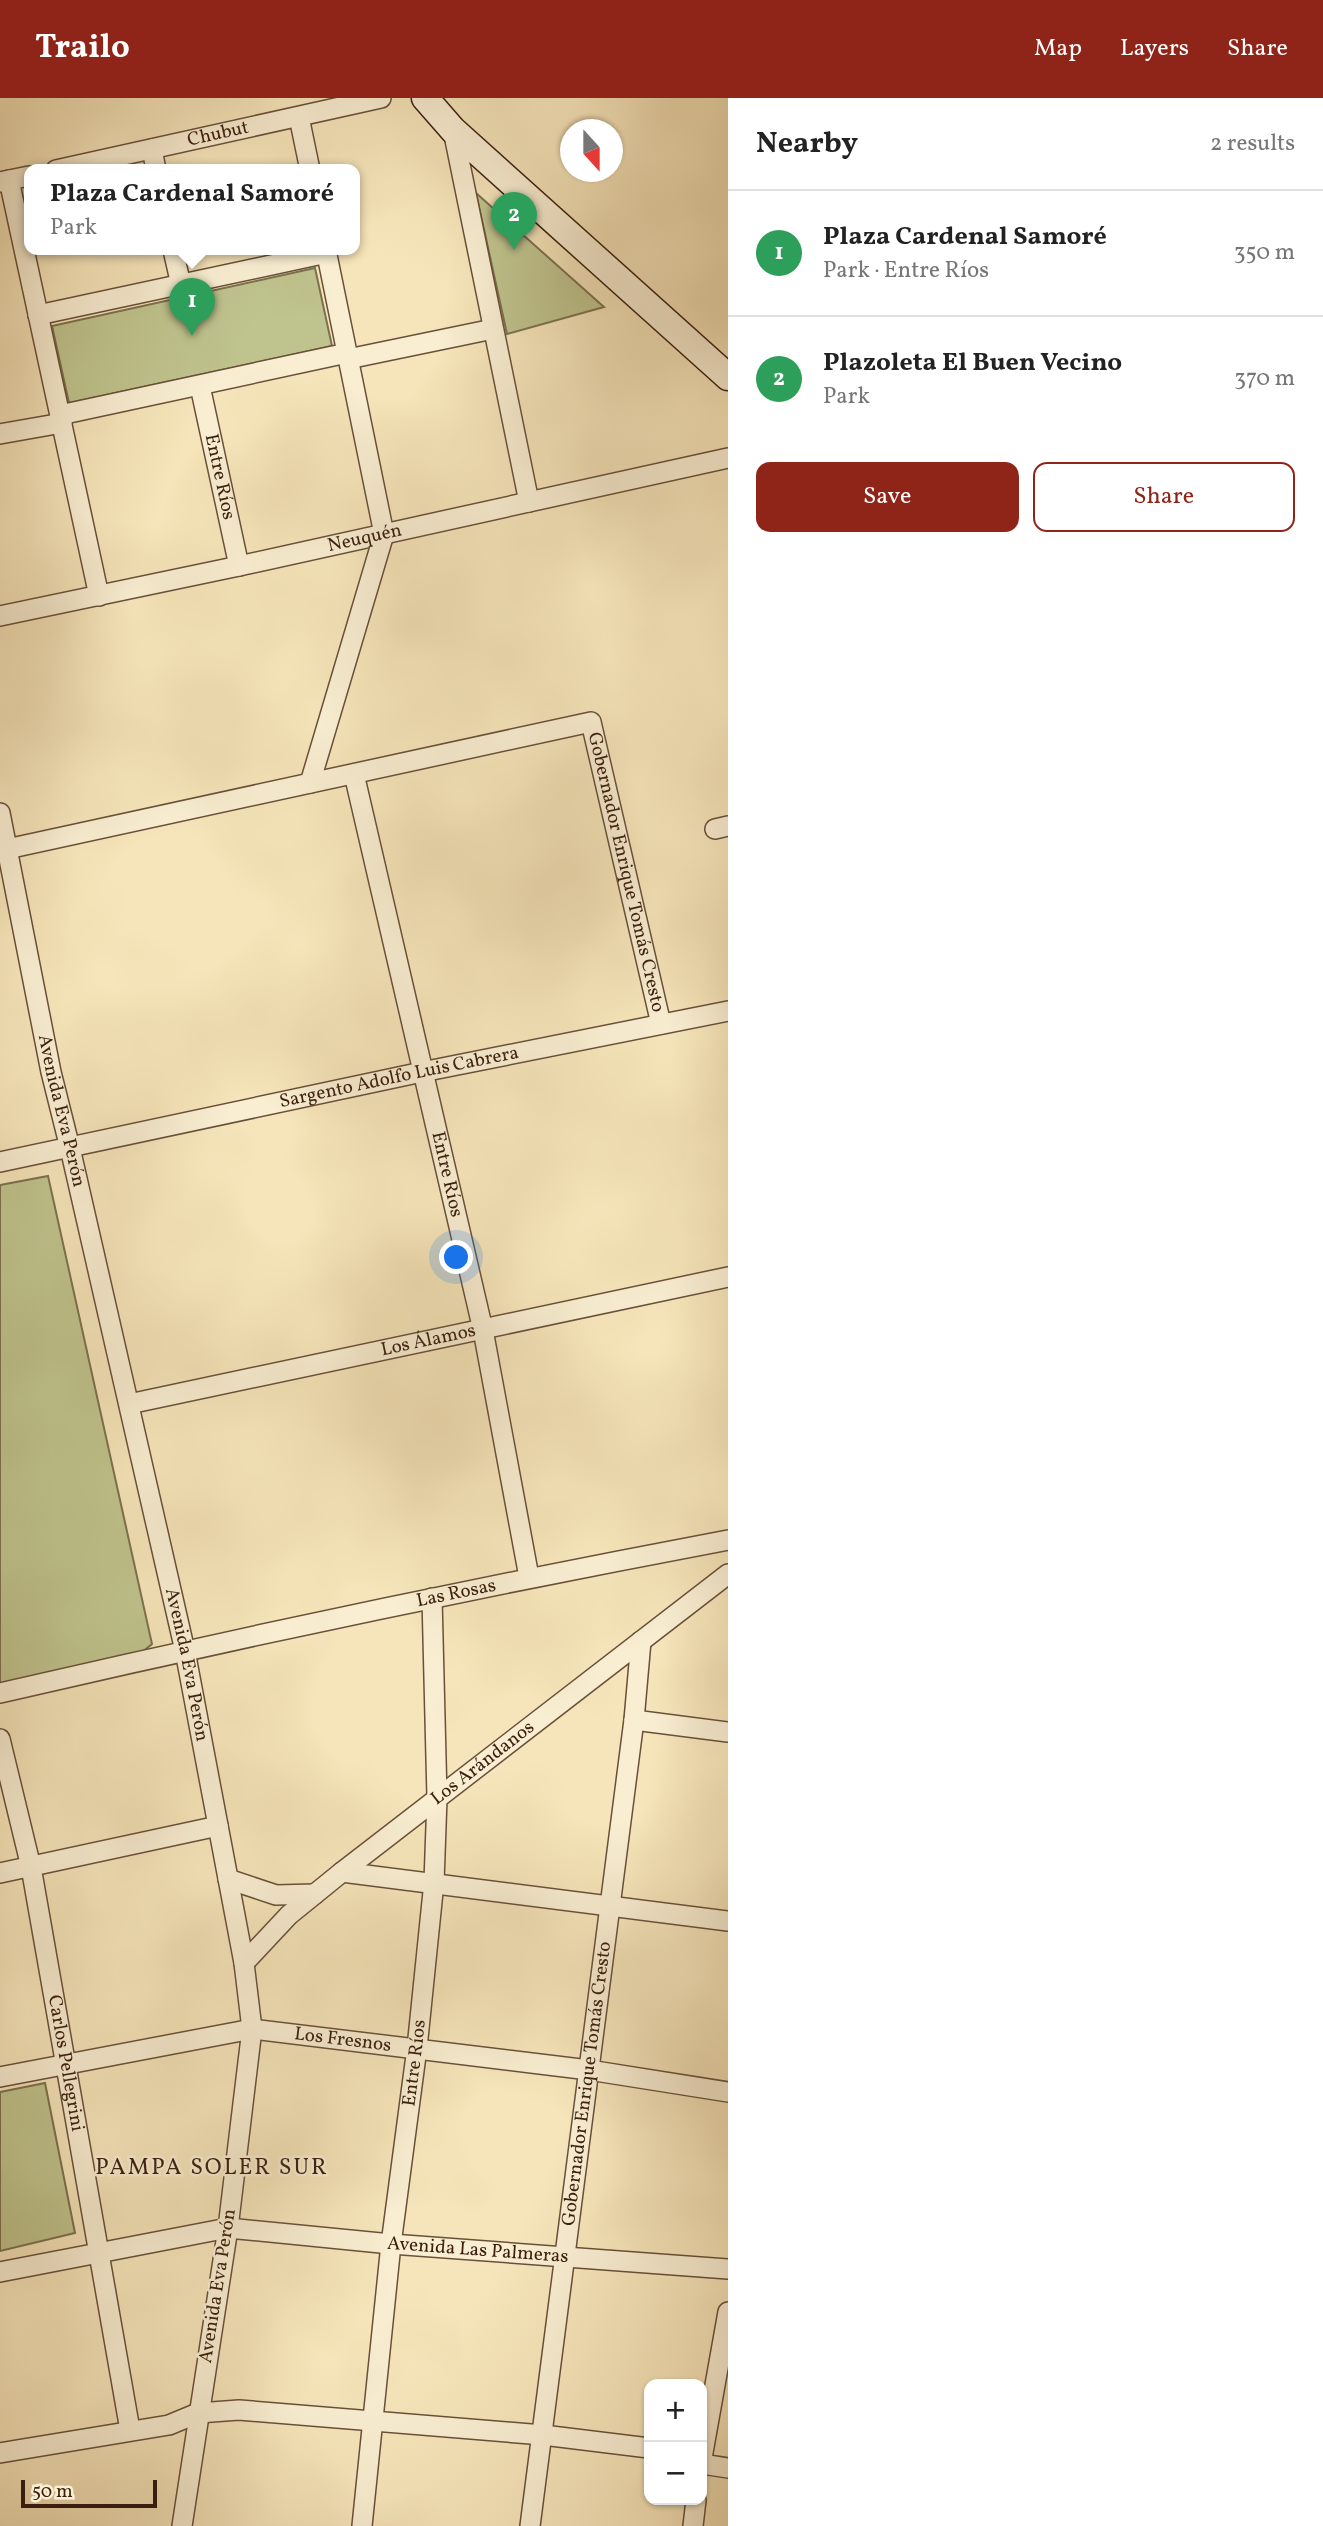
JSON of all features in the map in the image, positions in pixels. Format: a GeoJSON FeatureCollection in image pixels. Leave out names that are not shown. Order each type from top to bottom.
{"type":"FeatureCollection","features":[{"type":"Feature","properties":{"kind":"main road"},"geometry":{"type":"LineString","coordinates":[[425,98],[453,130],[728,377]]}},
{"type":"Feature","properties":{"kind":"street","name":"Chubut"},"geometry":{"type":"LineString","coordinates":[[83,164],[381,98]]}},
{"type":"Feature","properties":{"kind":"street"},"geometry":{"type":"LineString","coordinates":[[299,117],[309,164]]}},
{"type":"Feature","properties":{"kind":"street"},"geometry":{"type":"LineString","coordinates":[[453,130],[529,502]]}},
{"type":"Feature","properties":{"kind":"street"},"geometry":{"type":"LineString","coordinates":[[152,149],[155,164]]}},
{"type":"Feature","properties":{"kind":"street"},"geometry":{"type":"LineString","coordinates":[[24,177],[4,181],[38,315],[99,596]]}},
{"type":"Feature","properties":{"kind":"street"},"geometry":{"type":"LineString","coordinates":[[174,255],[181,285]]}},
{"type":"Feature","properties":{"kind":"street"},"geometry":{"type":"LineString","coordinates":[[38,315],[313,255]]}},
{"type":"Feature","properties":{"kind":"street"},"geometry":{"type":"LineString","coordinates":[[310,783],[384,534],[327,255]]}},
{"type":"Feature","properties":{"kind":"street"},"geometry":{"type":"LineString","coordinates":[[0,434],[200,386],[494,329]]}},
{"type":"Feature","properties":{"kind":"street","name":"Entre Ríos"},"geometry":{"type":"LineString","coordinates":[[200,386],[239,566]]}},
{"type":"Feature","properties":{"kind":"street","name":"Neuquén"},"geometry":{"type":"LineString","coordinates":[[0,616],[728,458]]}},
{"type":"Feature","properties":{"kind":"street","name":"Gobernador Enrique Tomás Cresto"},"geometry":{"type":"LineString","coordinates":[[354,774],[591,722],[661,1024]]}},
{"type":"Feature","properties":{"kind":"street"},"geometry":{"type":"LineString","coordinates":[[7,849],[354,774]]}},
{"type":"Feature","properties":{"kind":"street","name":"Entre Ríos"},"geometry":{"type":"LineString","coordinates":[[354,774],[483,1330],[529,1577]]}},
{"type":"Feature","properties":{"kind":"street","name":"Avenida Eva Perón"},"geometry":{"type":"LineString","coordinates":[[1,819],[51,1072],[186,1651],[244,1963],[252,2029],[228,2228],[182,2526]]}},
{"type":"Feature","properties":{"kind":"street","name":"Sargento Adolfo Luis Cabrera"},"geometry":{"type":"LineString","coordinates":[[0,1162],[422,1072],[728,1011]]}},
{"type":"Feature","properties":{"kind":"street","name":"Los Álamos"},"geometry":{"type":"LineString","coordinates":[[129,1404],[728,1277]]}},
{"type":"Feature","properties":{"kind":"street","name":"Las Rosas"},"geometry":{"type":"LineString","coordinates":[[0,1693],[529,1577],[728,1540]]}},
{"type":"Feature","properties":{"kind":"street","name":"Los Arándanos"},"geometry":{"type":"LineString","coordinates":[[244,1963],[289,1915],[342,1872],[728,1574]]}},
{"type":"Feature","properties":{"kind":"street","name":"Entre Ríos"},"geometry":{"type":"LineString","coordinates":[[362,2526],[391,2244],[417,2048],[434,1882],[437,1798],[432,1598]]}},
{"type":"Feature","properties":{"kind":"street","name":"Gobernador Enrique Tomás Cresto"},"geometry":{"type":"LineString","coordinates":[[530,2526],[642,1641]]}},
{"type":"Feature","properties":{"kind":"street"},"geometry":{"type":"LineString","coordinates":[[634,1720],[728,1732]]}},
{"type":"Feature","properties":{"kind":"street","name":"Carlos Pellegrini"},"geometry":{"type":"LineString","coordinates":[[0,1739],[31,1867],[130,2430]]}},
{"type":"Feature","properties":{"kind":"street"},"geometry":{"type":"LineString","coordinates":[[0,1873],[218,1826]]}},
{"type":"Feature","properties":{"kind":"street"},"geometry":{"type":"LineString","coordinates":[[342,1872],[728,1920]]}},
{"type":"Feature","properties":{"kind":"street"},"geometry":{"type":"LineString","coordinates":[[228,1879],[276,1895],[316,1894]]}},
{"type":"Feature","properties":{"kind":"street","name":"Los Fresnos"},"geometry":{"type":"LineString","coordinates":[[0,2077],[252,2029],[589,2070],[728,2092]]}},
{"type":"Feature","properties":{"kind":"street","name":"Avenida Las Palmeras"},"geometry":{"type":"LineString","coordinates":[[0,2272],[228,2228],[391,2244],[728,2269]]}},
{"type":"Feature","properties":{"kind":"street"},"geometry":{"type":"LineString","coordinates":[[705,2442],[728,2312]]}},
{"type":"Feature","properties":{"kind":"street"},"geometry":{"type":"LineString","coordinates":[[0,2453],[169,2425],[198,2413],[239,2410],[543,2435],[644,2447]]}},
{"type":"Feature","properties":{"kind":"street"},"geometry":{"type":"LineString","coordinates":[[707,2465],[728,2468]]}},
{"type":"Feature","properties":{"kind":"street"},"geometry":{"type":"LineString","coordinates":[[693,2526],[695,2505]]}},
{"type":"Feature","properties":{"kind":"green space"},"geometry":{"type":"Polygon","coordinates":[[[476,193],[604,307],[507,334],[476,193]]]}},
{"type":"Feature","properties":{"kind":"green space"},"geometry":{"type":"Polygon","coordinates":[[[315,268],[332,346],[69,403],[52,326],[315,268]]]}},
{"type":"Feature","properties":{"kind":"green space"},"geometry":{"type":"Polygon","coordinates":[[[48,1176],[152,1644],[136,1657],[0,1685],[0,1185],[48,1176]]]}},
{"type":"Feature","properties":{"kind":"green space"},"geometry":{"type":"Polygon","coordinates":[[[45,2083],[75,2233],[0,2251],[0,2092],[45,2083]]]}},
{"type":"Feature","properties":{"kind":"place","name":"Plazoleta El Buen Vecino"},"geometry":{"type":"Point","coordinates":[514,250]}},
{"type":"Feature","properties":{"kind":"place","name":"Plaza Cardenal Samoré"},"geometry":{"type":"Point","coordinates":[192,336]}},
{"type":"Feature","properties":{"kind":"district","name":"PAMPA SOLER SUR"},"geometry":{"type":"Point","coordinates":[212,2168]}}]}
